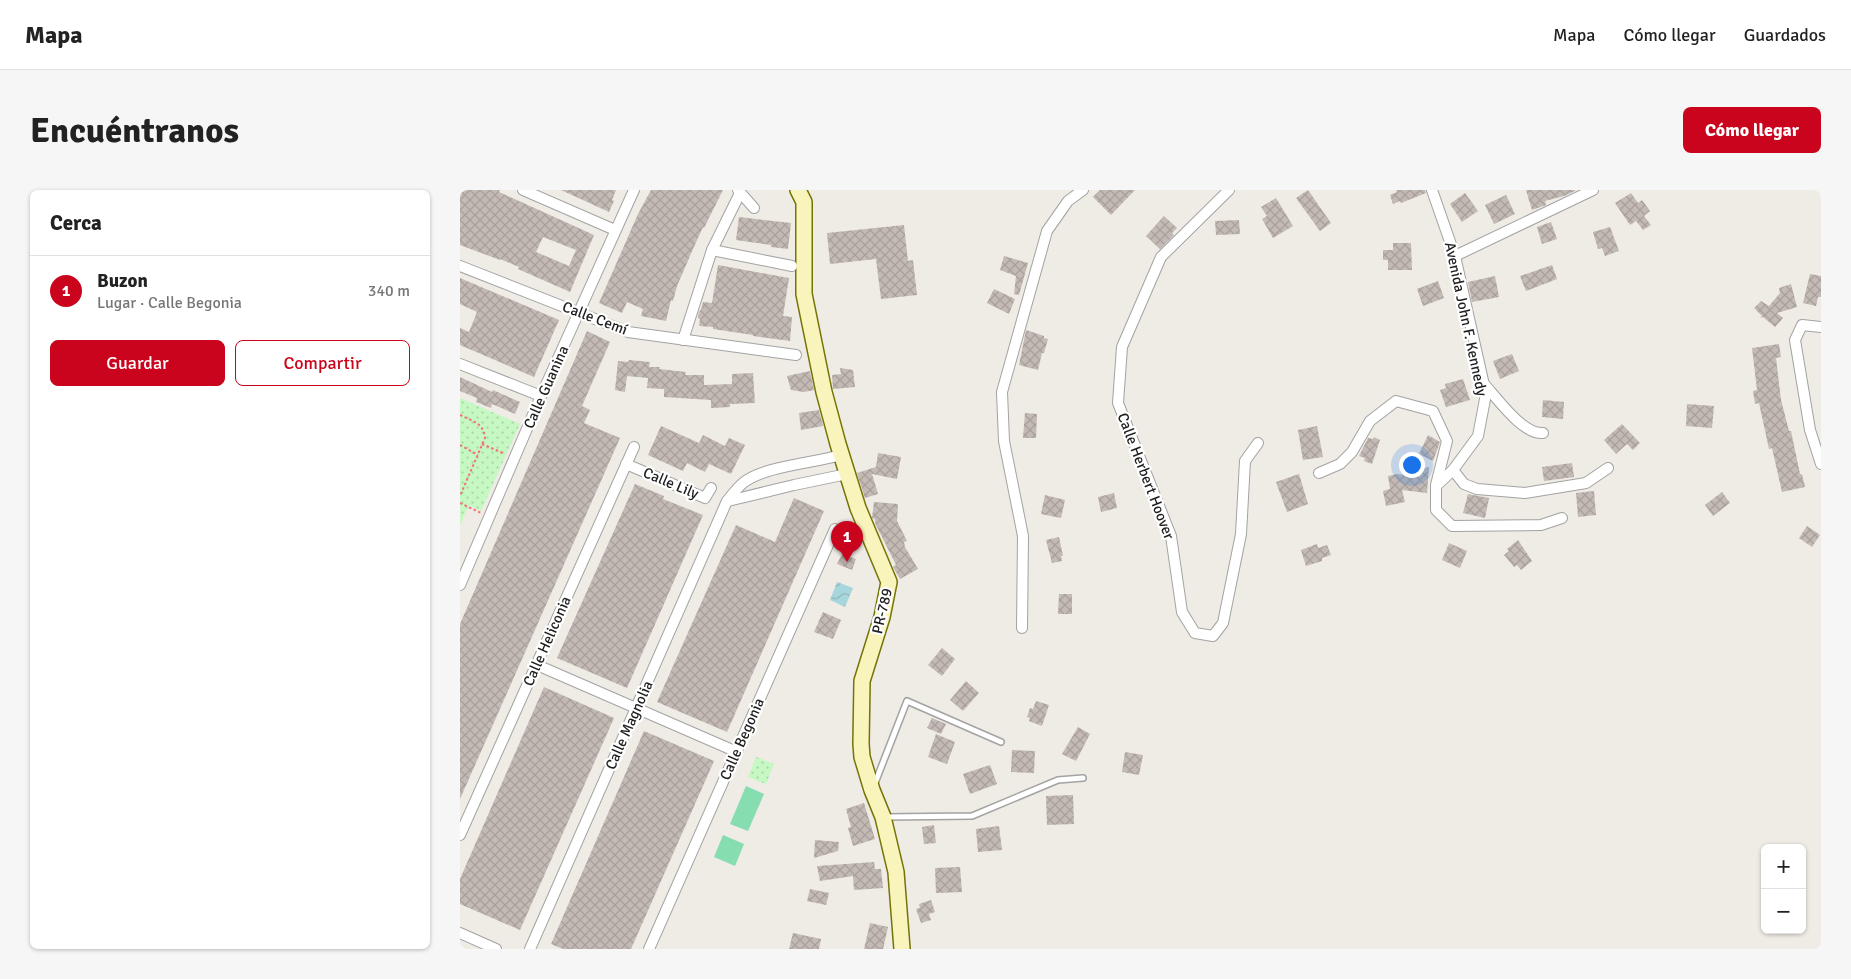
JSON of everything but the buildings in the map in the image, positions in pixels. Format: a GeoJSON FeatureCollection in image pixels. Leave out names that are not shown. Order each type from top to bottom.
{"type":"FeatureCollection","features":[{"type":"Feature","properties":{"kind":"street"},"geometry":{"type":"LineString","coordinates":[[523,190],[615,230]]}},
{"type":"Feature","properties":{"kind":"street","name":"Calle Guanina"},"geometry":{"type":"LineString","coordinates":[[460,585],[541,396],[634,190]]}},
{"type":"Feature","properties":{"kind":"street","name":"PR-789"},"geometry":{"type":"LineString","coordinates":[[798,190],[804,202],[804,294],[824,392],[858,508],[889,582],[882,618],[862,681],[860,715],[862,757],[883,817],[896,872],[902,949]]}},
{"type":"Feature","properties":{"kind":"street"},"geometry":{"type":"LineString","coordinates":[[1022,628],[1023,536],[1004,441],[1002,392],[1046,231],[1068,201],[1083,190]]}},
{"type":"Feature","properties":{"kind":"street","name":"Calle Herbert Hoover"},"geometry":{"type":"LineString","coordinates":[[1229,190],[1161,257],[1122,347],[1118,403],[1171,536],[1182,612],[1195,633],[1212,636],[1223,623],[1241,534],[1246,461],[1258,443]]}},
{"type":"Feature","properties":{"kind":"street","name":"Avenida John F. Kennedy"},"geometry":{"type":"LineString","coordinates":[[1432,190],[1455,256],[1486,394],[1478,436],[1454,470],[1436,486]]}},
{"type":"Feature","properties":{"kind":"street"},"geometry":{"type":"LineString","coordinates":[[1455,256],[1593,190]]}},
{"type":"Feature","properties":{"kind":"street"},"geometry":{"type":"LineString","coordinates":[[683,340],[712,250],[739,191],[754,208]]}},
{"type":"Feature","properties":{"kind":"street"},"geometry":{"type":"LineString","coordinates":[[712,250],[792,266]]}},
{"type":"Feature","properties":{"kind":"street","name":"Calle Cemí"},"geometry":{"type":"LineString","coordinates":[[460,266],[628,332],[796,355]]}},
{"type":"Feature","properties":{"kind":"street"},"geometry":{"type":"LineString","coordinates":[[1821,327],[1802,325],[1795,340],[1810,430],[1821,464]]}},
{"type":"Feature","properties":{"kind":"street"},"geometry":{"type":"LineString","coordinates":[[460,364],[541,396]]}},
{"type":"Feature","properties":{"kind":"street"},"geometry":{"type":"LineString","coordinates":[[1483,383],[1523,426],[1536,433],[1543,433]]}},
{"type":"Feature","properties":{"kind":"street"},"geometry":{"type":"LineString","coordinates":[[1319,473],[1340,464],[1352,452],[1370,421],[1396,401],[1434,411],[1448,441],[1436,486],[1436,510],[1452,526],[1541,525],[1562,518]]}},
{"type":"Feature","properties":{"kind":"street","name":"Calle Heliconia"},"geometry":{"type":"LineString","coordinates":[[460,835],[634,447]]}},
{"type":"Feature","properties":{"kind":"street","name":"Calle Magnolia"},"geometry":{"type":"LineString","coordinates":[[530,949],[727,501],[744,483],[757,476],[778,469],[841,455]]}},
{"type":"Feature","properties":{"kind":"street","name":"Calle Lily"},"geometry":{"type":"LineString","coordinates":[[626,464],[705,498],[711,488]]}},
{"type":"Feature","properties":{"kind":"street"},"geometry":{"type":"LineString","coordinates":[[1454,470],[1464,484],[1477,489],[1525,494],[1586,482],[1608,468]]}},
{"type":"Feature","properties":{"kind":"street"},"geometry":{"type":"LineString","coordinates":[[727,501],[847,474]]}},
{"type":"Feature","properties":{"kind":"street","name":"Calle Begonia"},"geometry":{"type":"LineString","coordinates":[[649,949],[834,529]]}},
{"type":"Feature","properties":{"kind":"street"},"geometry":{"type":"LineString","coordinates":[[537,665],[737,752]]}},
{"type":"Feature","properties":{"kind":"street"},"geometry":{"type":"LineString","coordinates":[[460,933],[496,949]]}},
{"type":"Feature","properties":{"kind":"lane"},"geometry":{"type":"LineString","coordinates":[[872,790],[907,701],[1001,742]]}},
{"type":"Feature","properties":{"kind":"lane"},"geometry":{"type":"LineString","coordinates":[[883,817],[972,816],[1058,780],[1083,778]]}},
{"type":"Feature","properties":{"kind":"path"},"geometry":{"type":"LineString","coordinates":[[460,415],[479,424],[485,438],[460,496]]}},
{"type":"Feature","properties":{"kind":"path"},"geometry":{"type":"LineString","coordinates":[[482,444],[515,458]]}},
{"type":"Feature","properties":{"kind":"path"},"geometry":{"type":"LineString","coordinates":[[460,445],[478,454]]}},
{"type":"Feature","properties":{"kind":"path"},"geometry":{"type":"LineString","coordinates":[[460,503],[489,517]]}},
{"type":"Feature","properties":{"kind":"green space"},"geometry":{"type":"Polygon","coordinates":[[[460,398],[520,424],[481,511],[469,505],[460,525],[460,398]]]}},
{"type":"Feature","properties":{"kind":"green space"},"geometry":{"type":"Polygon","coordinates":[[[756,757],[774,764],[766,784],[748,777],[756,757]]]}},
{"type":"Feature","properties":{"kind":"green space"},"geometry":{"type":"Polygon","coordinates":[[[746,786],[764,794],[748,831],[730,824],[746,786]]]}},
{"type":"Feature","properties":{"kind":"green space"},"geometry":{"type":"Polygon","coordinates":[[[723,835],[744,844],[735,866],[714,857],[723,835]]]}},
{"type":"Feature","properties":{"kind":"water"},"geometry":{"type":"Polygon","coordinates":[[[837,582],[853,588],[845,607],[830,600],[837,582]]]}},
{"type":"Feature","properties":{"kind":"place","name":"Buzon"},"geometry":{"type":"Point","coordinates":[847,562]}}]}
